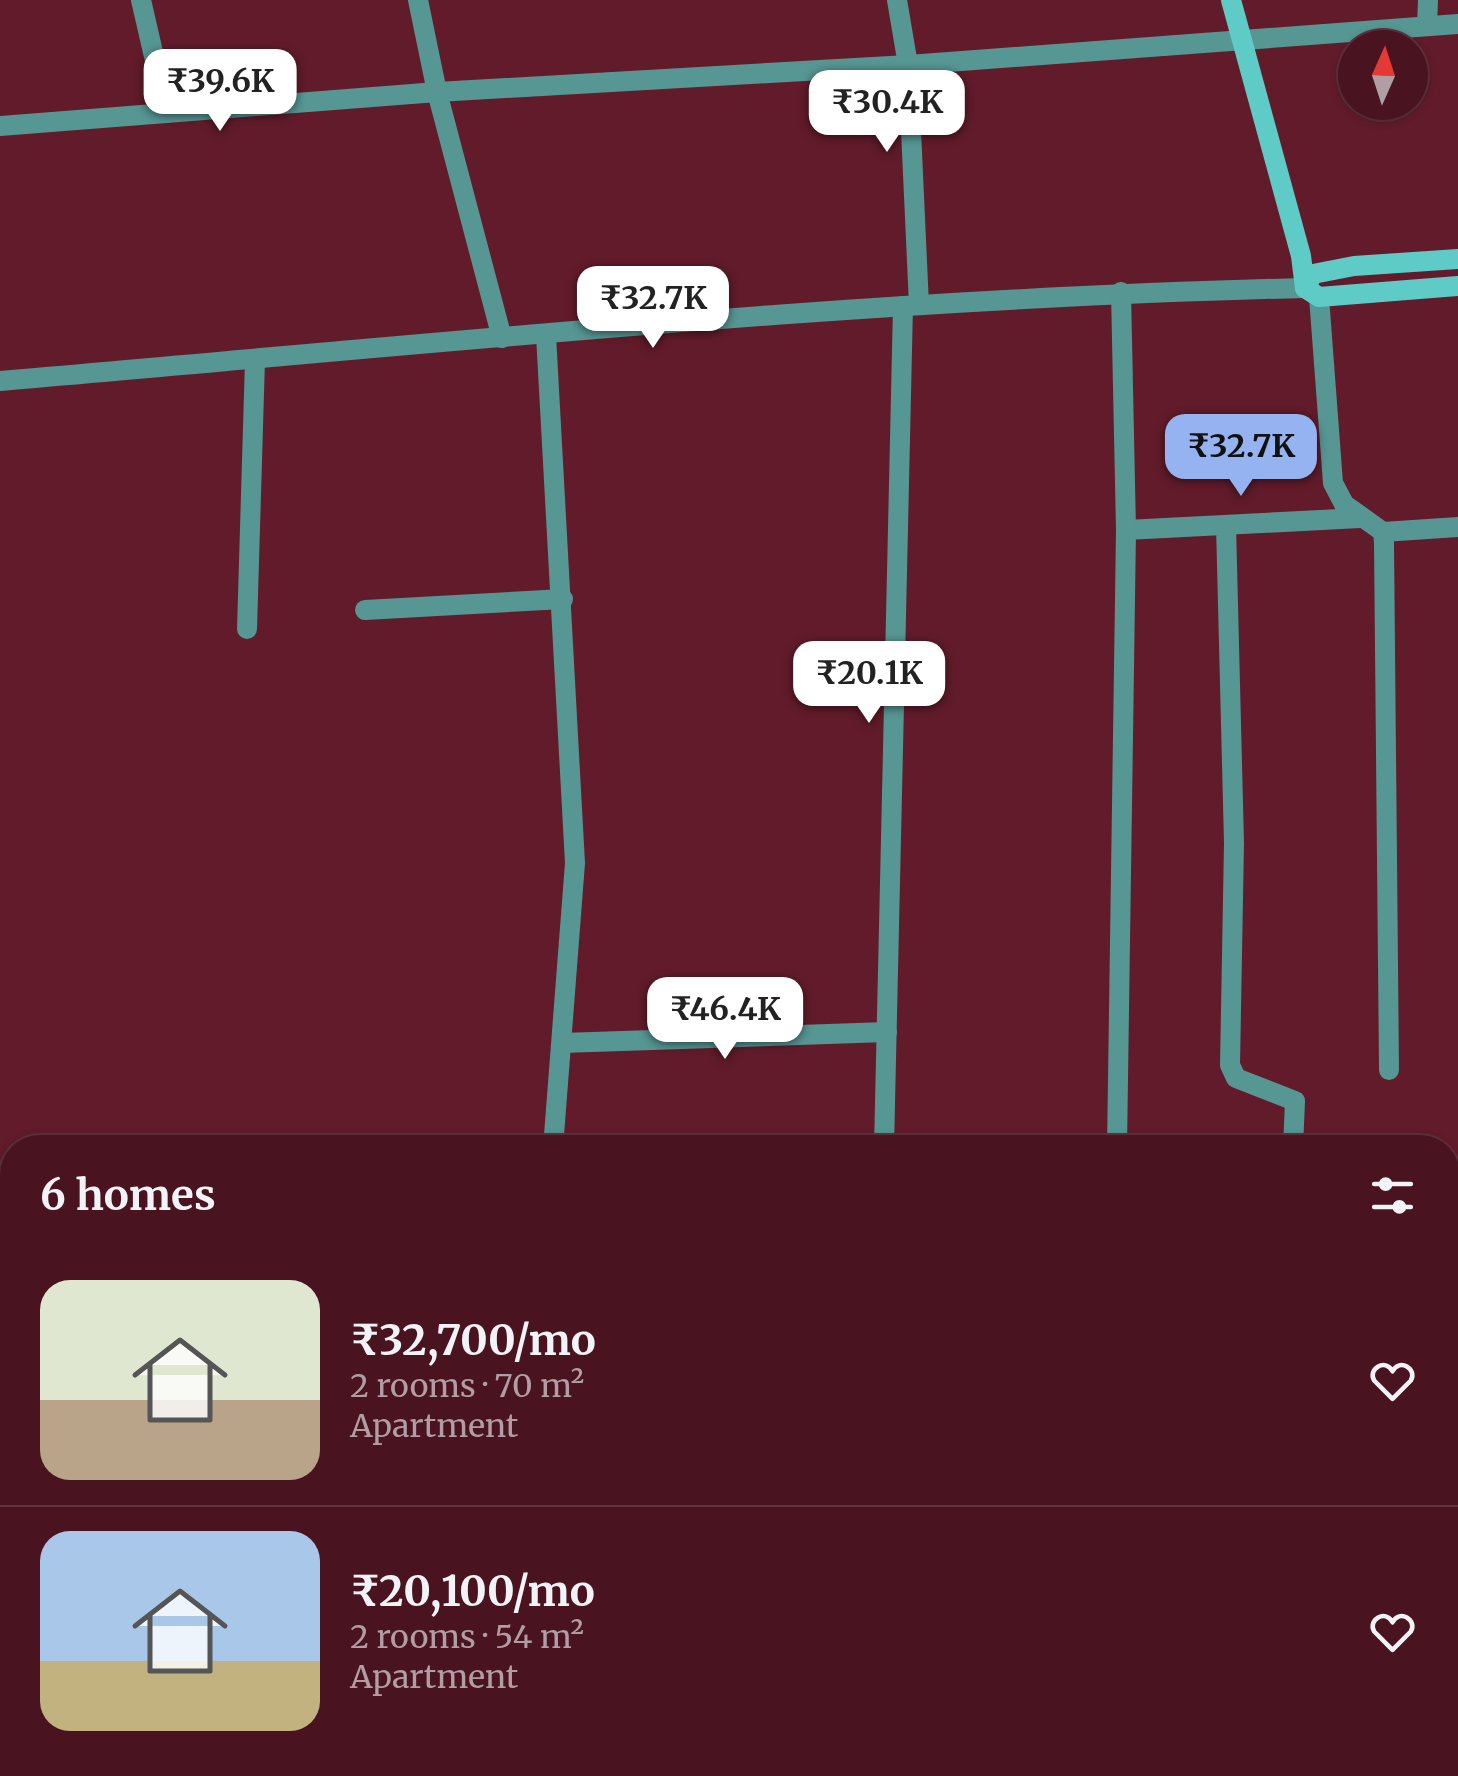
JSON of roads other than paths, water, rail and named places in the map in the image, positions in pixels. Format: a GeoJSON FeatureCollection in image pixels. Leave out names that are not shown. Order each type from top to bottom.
{"type":"FeatureCollection","features":[{"type":"Feature","properties":{"kind":"main road"},"geometry":{"type":"LineString","coordinates":[[1230,0],[1312,292]]}},
{"type":"Feature","properties":{"kind":"main road"},"geometry":{"type":"LineString","coordinates":[[1312,292],[1313,274],[1354,266],[1458,260]]}},
{"type":"Feature","properties":{"kind":"main road"},"geometry":{"type":"LineString","coordinates":[[1312,292],[1458,286]]}},
{"type":"Feature","properties":{"kind":"street"},"geometry":{"type":"LineString","coordinates":[[141,0],[167,114]]}},
{"type":"Feature","properties":{"kind":"street"},"geometry":{"type":"LineString","coordinates":[[418,0],[436,92],[502,338]]}},
{"type":"Feature","properties":{"kind":"street"},"geometry":{"type":"LineString","coordinates":[[884,1135],[911,306],[908,65],[897,0]]}},
{"type":"Feature","properties":{"kind":"street"},"geometry":{"type":"LineString","coordinates":[[1427,26],[1428,0]]}},
{"type":"Feature","properties":{"kind":"street"},"geometry":{"type":"LineString","coordinates":[[0,126],[436,92],[908,65],[1458,24]]}},
{"type":"Feature","properties":{"kind":"street"},"geometry":{"type":"LineString","coordinates":[[1116,1135],[1126,530],[1121,292]]}},
{"type":"Feature","properties":{"kind":"street"},"geometry":{"type":"LineString","coordinates":[[0,382],[911,306],[1121,292],[1312,292],[1336,494],[1360,518],[1383,532],[1458,527]]}},
{"type":"Feature","properties":{"kind":"street"},"geometry":{"type":"LineString","coordinates":[[546,335],[576,863],[554,1135]]}},
{"type":"Feature","properties":{"kind":"street"},"geometry":{"type":"LineString","coordinates":[[247,629],[255,360]]}},
{"type":"Feature","properties":{"kind":"street"},"geometry":{"type":"LineString","coordinates":[[1126,530],[1360,518]]}},
{"type":"Feature","properties":{"kind":"street"},"geometry":{"type":"LineString","coordinates":[[1226,525],[1234,843],[1230,1066],[1236,1078],[1295,1100],[1294,1135]]}},
{"type":"Feature","properties":{"kind":"street"},"geometry":{"type":"LineString","coordinates":[[1383,532],[1389,1070]]}},
{"type":"Feature","properties":{"kind":"street"},"geometry":{"type":"LineString","coordinates":[[365,610],[562,599]]}},
{"type":"Feature","properties":{"kind":"street"},"geometry":{"type":"LineString","coordinates":[[562,1043],[887,1032]]}}]}
